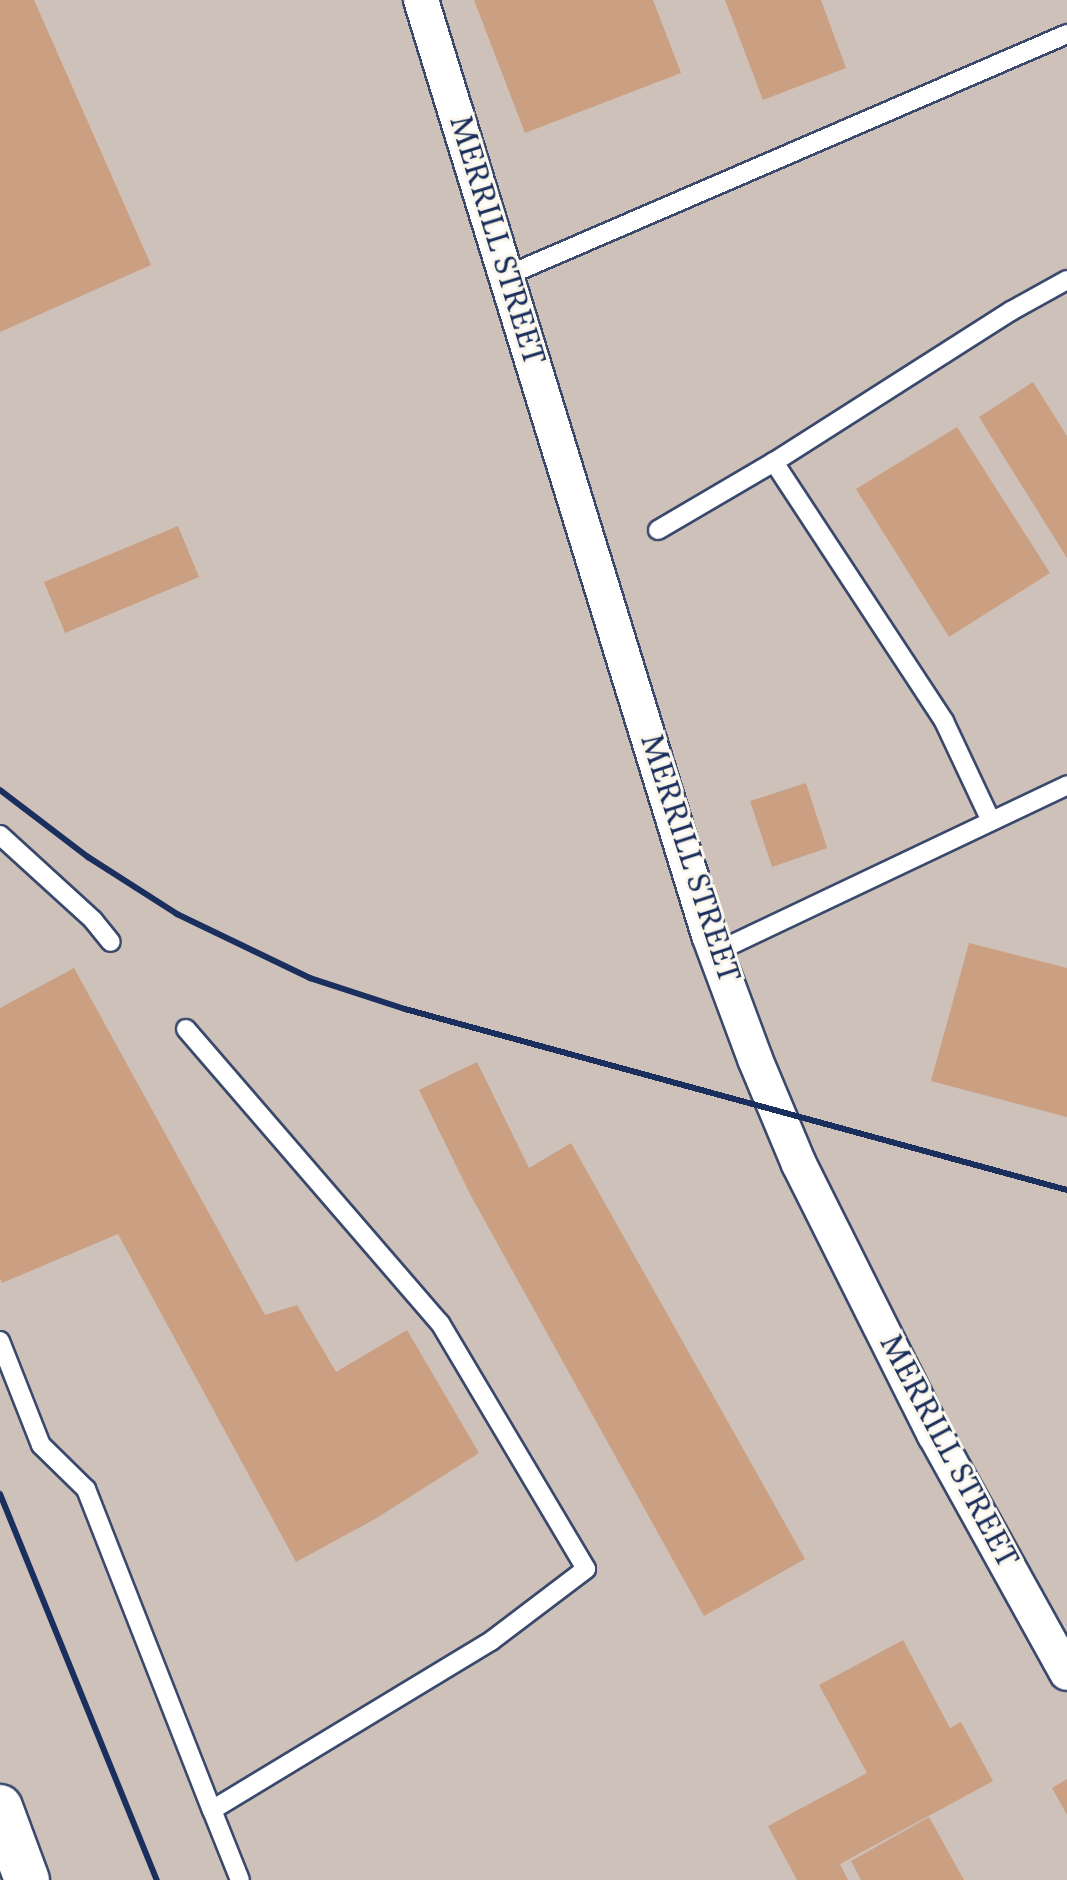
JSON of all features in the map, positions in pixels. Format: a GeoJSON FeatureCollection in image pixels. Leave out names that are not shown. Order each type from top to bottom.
{"type":"FeatureCollection","features":[{"type":"Feature","properties":{"kind":"street","name":"MERRILL STREET"},"geometry":{"type":"LineString","coordinates":[[421,0],[716,952],[760,1072],[806,1178],[935,1435],[1067,1673]]}},
{"type":"Feature","properties":{"kind":"street"},"geometry":{"type":"LineString","coordinates":[[2,1819],[27,1880]]}},
{"type":"Feature","properties":{"kind":"lane"},"geometry":{"type":"LineString","coordinates":[[506,276],[1067,34]]}},
{"type":"Feature","properties":{"kind":"lane"},"geometry":{"type":"LineString","coordinates":[[658,530],[774,462],[1011,311],[1067,280]]}},
{"type":"Feature","properties":{"kind":"lane"},"geometry":{"type":"LineString","coordinates":[[774,462],[944,721],[991,821]]}},
{"type":"Feature","properties":{"kind":"lane"},"geometry":{"type":"LineString","coordinates":[[716,952],[1067,785]]}},
{"type":"Feature","properties":{"kind":"lane"},"geometry":{"type":"LineString","coordinates":[[0,835],[93,920],[111,942]]}},
{"type":"Feature","properties":{"kind":"lane"},"geometry":{"type":"LineString","coordinates":[[186,1029],[440,1323],[586,1569],[491,1641],[212,1810]]}},
{"type":"Feature","properties":{"kind":"lane"},"geometry":{"type":"LineString","coordinates":[[0,1341],[41,1445],[86,1489],[240,1880]]}},
{"type":"Feature","properties":{"kind":"shaded area"},"geometry":{"type":"Polygon","coordinates":[[[0,0],[1067,0],[1067,1880],[0,1880],[0,0]]]}},
{"type":"Feature","properties":{"kind":"building"},"geometry":{"type":"Polygon","coordinates":[[[0,0],[34,0],[151,265],[0,332],[0,0]]]}},
{"type":"Feature","properties":{"kind":"building"},"geometry":{"type":"Polygon","coordinates":[[[474,0],[653,0],[681,73],[525,133],[474,0]]]}},
{"type":"Feature","properties":{"kind":"building"},"geometry":{"type":"Polygon","coordinates":[[[725,0],[821,0],[846,68],[763,100],[725,0]]]}},
{"type":"Feature","properties":{"kind":"building"},"geometry":{"type":"Polygon","coordinates":[[[1033,382],[1067,436],[1067,558],[979,417],[1033,382]]]}},
{"type":"Feature","properties":{"kind":"building"},"geometry":{"type":"Polygon","coordinates":[[[957,427],[1050,573],[949,637],[856,489],[957,427]]]}},
{"type":"Feature","properties":{"kind":"building"},"geometry":{"type":"Polygon","coordinates":[[[178,526],[199,577],[65,633],[44,582],[178,526]]]}},
{"type":"Feature","properties":{"kind":"building"},"geometry":{"type":"Polygon","coordinates":[[[806,783],[827,848],[772,867],[750,801],[806,783]]]}},
{"type":"Feature","properties":{"kind":"building"},"geometry":{"type":"Polygon","coordinates":[[[969,943],[1067,968],[1067,1117],[931,1081],[969,943]]]}},
{"type":"Feature","properties":{"kind":"building"},"geometry":{"type":"Polygon","coordinates":[[[74,968],[265,1315],[297,1305],[336,1372],[407,1330],[479,1453],[375,1519],[296,1562],[118,1234],[2,1283],[0,1278],[0,1008],[74,968]]]}},
{"type":"Feature","properties":{"kind":"building"},"geometry":{"type":"Polygon","coordinates":[[[477,1062],[529,1168],[571,1143],[805,1559],[704,1616],[471,1196],[419,1090],[477,1062]]]}},
{"type":"Feature","properties":{"kind":"building"},"geometry":{"type":"Polygon","coordinates":[[[903,1640],[950,1728],[961,1722],[993,1781],[840,1864],[848,1880],[797,1880],[768,1826],[867,1773],[819,1685],[903,1640]]]}},
{"type":"Feature","properties":{"kind":"building"},"geometry":{"type":"Polygon","coordinates":[[[1067,1779],[1067,1815],[1052,1788],[1067,1779]]]}},
{"type":"Feature","properties":{"kind":"building"},"geometry":{"type":"Polygon","coordinates":[[[929,1817],[964,1880],[861,1880],[851,1861],[929,1817]]]}},
{"type":"Feature","properties":{"kind":"railway"},"geometry":{"type":"LineString","coordinates":[[0,790],[88,857],[177,914],[310,978],[405,1009],[1067,1190]]}},
{"type":"Feature","properties":{"kind":"railway"},"geometry":{"type":"LineString","coordinates":[[0,1494],[157,1880]]}}]}
